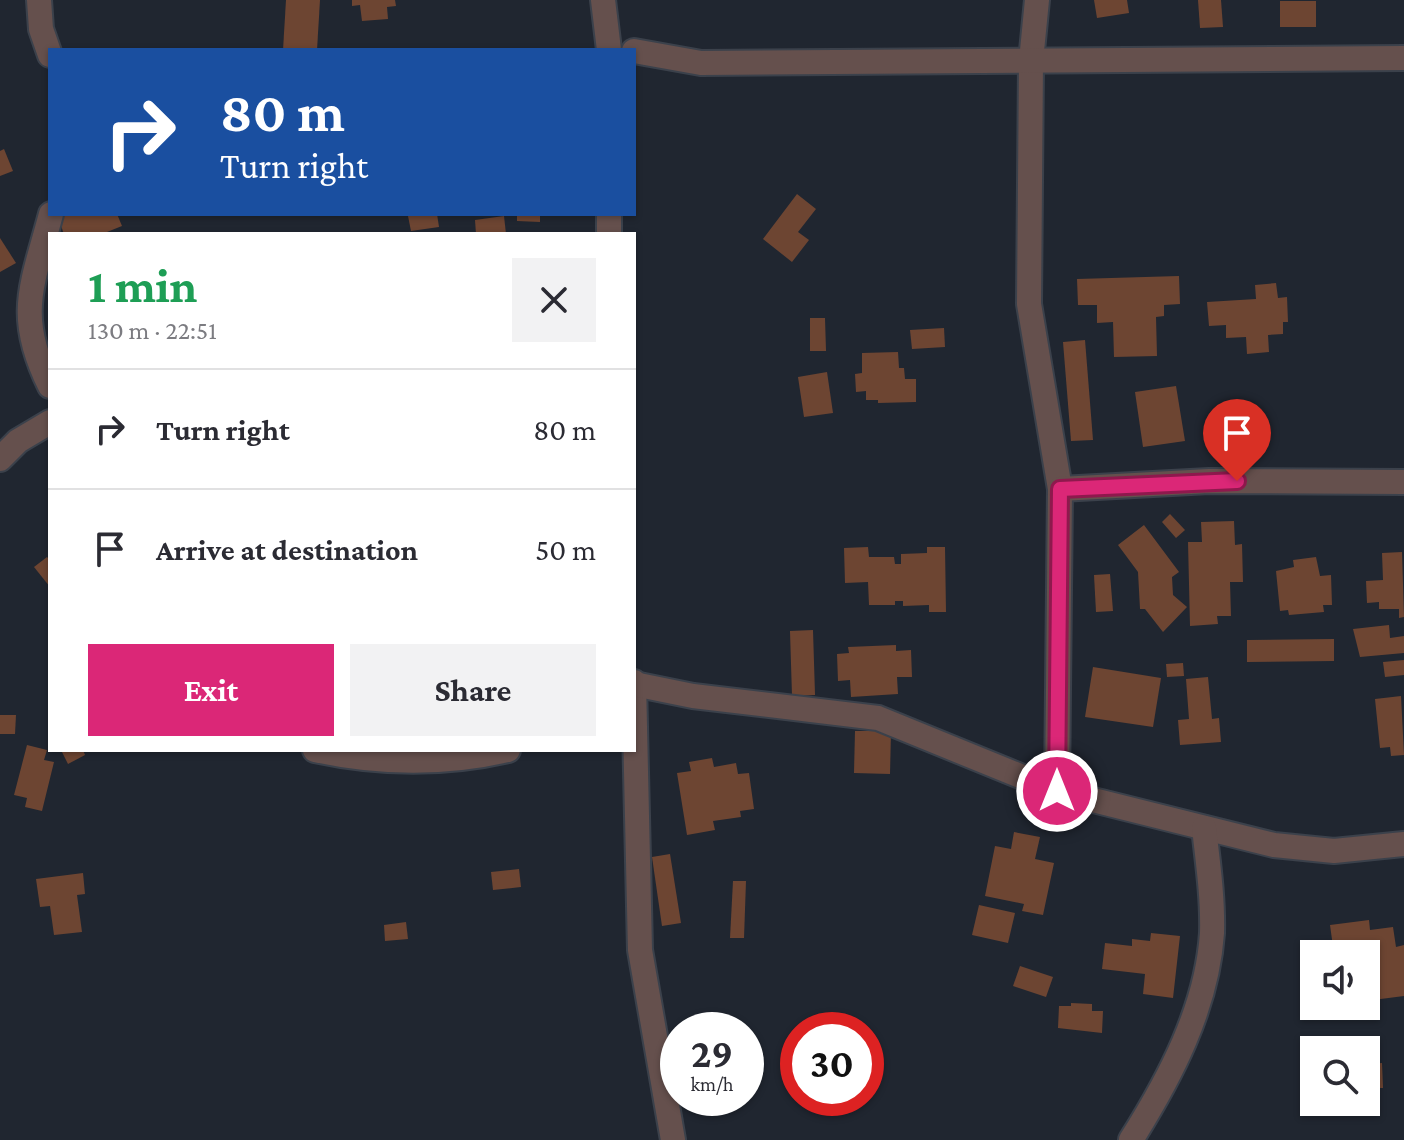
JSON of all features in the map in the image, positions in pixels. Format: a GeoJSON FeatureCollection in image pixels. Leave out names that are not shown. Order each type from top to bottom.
{"type":"FeatureCollection","features":[{"type":"Feature","properties":{"kind":"street"},"geometry":{"type":"LineString","coordinates":[[39,0],[41,29],[48,49]]}},
{"type":"Feature","properties":{"kind":"street"},"geometry":{"type":"LineString","coordinates":[[603,0],[621,48]]}},
{"type":"Feature","properties":{"kind":"street"},"geometry":{"type":"LineString","coordinates":[[1037,0],[1031,61],[1029,304],[1060,489],[1057,791]]}},
{"type":"Feature","properties":{"kind":"street"},"geometry":{"type":"LineString","coordinates":[[636,52],[701,63],[1404,58]]}},
{"type":"Feature","properties":{"kind":"street"},"geometry":{"type":"LineString","coordinates":[[48,381],[31,337],[28,305],[50,216]]}},
{"type":"Feature","properties":{"kind":"street"},"geometry":{"type":"LineString","coordinates":[[0,459],[18,441],[48,423]]}},
{"type":"Feature","properties":{"kind":"street"},"geometry":{"type":"LineString","coordinates":[[1060,489],[1209,481],[1404,482]]}},
{"type":"Feature","properties":{"kind":"street"},"geometry":{"type":"LineString","coordinates":[[636,683],[693,696],[878,718],[1057,791],[1274,845],[1334,851],[1404,844]]}},
{"type":"Feature","properties":{"kind":"street"},"geometry":{"type":"LineString","coordinates":[[325,752],[368,761],[420,762],[493,752]]}},
{"type":"Feature","properties":{"kind":"street"},"geometry":{"type":"LineString","coordinates":[[635,752],[640,950],[673,1140]]}},
{"type":"Feature","properties":{"kind":"street"},"geometry":{"type":"LineString","coordinates":[[1131,1140],[1177,1058],[1203,982],[1212,934],[1204,828]]}},
{"type":"Feature","properties":{"kind":"building"},"geometry":{"type":"Polygon","coordinates":[[[286,0],[320,0],[317,48],[283,48],[286,0]]]}},
{"type":"Feature","properties":{"kind":"building"},"geometry":{"type":"Polygon","coordinates":[[[352,0],[395,0],[396,6],[387,7],[388,19],[362,21],[360,5],[352,6],[352,0]]]}},
{"type":"Feature","properties":{"kind":"building"},"geometry":{"type":"Polygon","coordinates":[[[1094,0],[1127,0],[1129,13],[1097,18],[1094,0]]]}},
{"type":"Feature","properties":{"kind":"building"},"geometry":{"type":"Polygon","coordinates":[[[1198,0],[1221,0],[1223,27],[1200,28],[1198,0]]]}},
{"type":"Feature","properties":{"kind":"building"},"geometry":{"type":"Polygon","coordinates":[[[1280,1],[1316,1],[1316,27],[1280,27],[1280,1]]]}},
{"type":"Feature","properties":{"kind":"building"},"geometry":{"type":"Polygon","coordinates":[[[4,149],[13,171],[0,176],[0,151],[4,149]]]}},
{"type":"Feature","properties":{"kind":"building"},"geometry":{"type":"Polygon","coordinates":[[[797,194],[816,209],[798,232],[809,240],[792,262],[763,239],[797,194]]]}},
{"type":"Feature","properties":{"kind":"building"},"geometry":{"type":"Polygon","coordinates":[[[57,216],[118,216],[122,226],[107,232],[63,232],[57,216]]]}},
{"type":"Feature","properties":{"kind":"building"},"geometry":{"type":"Polygon","coordinates":[[[408,216],[437,216],[439,227],[411,231],[408,216]]]}},
{"type":"Feature","properties":{"kind":"building"},"geometry":{"type":"Polygon","coordinates":[[[504,216],[506,232],[476,232],[475,220],[504,216]]]}},
{"type":"Feature","properties":{"kind":"building"},"geometry":{"type":"Polygon","coordinates":[[[517,216],[540,216],[540,222],[517,221],[517,216]]]}},
{"type":"Feature","properties":{"kind":"building"},"geometry":{"type":"Polygon","coordinates":[[[0,238],[16,263],[0,272],[0,238]]]}},
{"type":"Feature","properties":{"kind":"building"},"geometry":{"type":"Polygon","coordinates":[[[1179,276],[1180,304],[1164,305],[1164,316],[1156,317],[1157,356],[1114,357],[1113,322],[1097,323],[1097,305],[1078,305],[1077,279],[1179,276]]]}},
{"type":"Feature","properties":{"kind":"building"},"geometry":{"type":"Polygon","coordinates":[[[1276,283],[1278,298],[1287,297],[1288,322],[1283,322],[1283,334],[1268,335],[1269,352],[1247,354],[1246,337],[1226,338],[1226,325],[1209,326],[1207,302],[1256,299],[1255,285],[1276,283]]]}},
{"type":"Feature","properties":{"kind":"building"},"geometry":{"type":"Polygon","coordinates":[[[810,318],[825,318],[826,351],[810,351],[810,318]]]}},
{"type":"Feature","properties":{"kind":"building"},"geometry":{"type":"Polygon","coordinates":[[[944,328],[945,347],[912,349],[910,330],[944,328]]]}},
{"type":"Feature","properties":{"kind":"building"},"geometry":{"type":"Polygon","coordinates":[[[1085,340],[1093,440],[1071,441],[1063,342],[1085,340]]]}},
{"type":"Feature","properties":{"kind":"building"},"geometry":{"type":"Polygon","coordinates":[[[898,352],[899,368],[904,368],[905,379],[916,379],[916,402],[878,403],[878,400],[866,400],[866,391],[856,392],[855,374],[862,373],[862,353],[898,352]]]}},
{"type":"Feature","properties":{"kind":"building"},"geometry":{"type":"Polygon","coordinates":[[[827,372],[833,413],[804,417],[798,377],[827,372]]]}},
{"type":"Feature","properties":{"kind":"building"},"geometry":{"type":"Polygon","coordinates":[[[1176,386],[1185,441],[1143,447],[1135,392],[1176,386]]]}},
{"type":"Feature","properties":{"kind":"building"},"geometry":{"type":"Polygon","coordinates":[[[1170,514],[1185,530],[1176,538],[1162,522],[1170,514]]]}},
{"type":"Feature","properties":{"kind":"building"},"geometry":{"type":"Polygon","coordinates":[[[1234,521],[1235,545],[1242,544],[1243,582],[1230,582],[1231,616],[1217,616],[1218,624],[1190,626],[1188,542],[1202,542],[1201,522],[1234,521]]]}},
{"type":"Feature","properties":{"kind":"building"},"geometry":{"type":"Polygon","coordinates":[[[1144,525],[1179,572],[1172,577],[1173,595],[1187,607],[1163,632],[1145,609],[1140,609],[1138,572],[1118,545],[1144,525]]]}},
{"type":"Feature","properties":{"kind":"building"},"geometry":{"type":"Polygon","coordinates":[[[868,547],[869,557],[894,557],[895,564],[901,564],[901,554],[927,553],[927,547],[945,547],[946,612],[929,612],[929,605],[903,606],[903,601],[895,601],[895,605],[869,605],[868,582],[845,583],[844,548],[868,547]]]}},
{"type":"Feature","properties":{"kind":"building"},"geometry":{"type":"Polygon","coordinates":[[[1402,552],[1404,617],[1399,618],[1399,609],[1379,609],[1379,602],[1367,603],[1366,581],[1383,580],[1382,553],[1402,552]]]}},
{"type":"Feature","properties":{"kind":"building"},"geometry":{"type":"Polygon","coordinates":[[[1316,557],[1320,576],[1331,575],[1332,605],[1323,605],[1324,612],[1289,615],[1288,610],[1280,611],[1276,571],[1294,567],[1293,560],[1316,557]]]}},
{"type":"Feature","properties":{"kind":"building"},"geometry":{"type":"Polygon","coordinates":[[[48,558],[48,584],[34,567],[48,558]]]}},
{"type":"Feature","properties":{"kind":"building"},"geometry":{"type":"Polygon","coordinates":[[[1110,574],[1113,611],[1096,612],[1094,575],[1110,574]]]}},
{"type":"Feature","properties":{"kind":"building"},"geometry":{"type":"Polygon","coordinates":[[[1389,625],[1390,638],[1404,636],[1404,653],[1360,657],[1353,629],[1389,625]]]}},
{"type":"Feature","properties":{"kind":"building"},"geometry":{"type":"Polygon","coordinates":[[[813,630],[815,695],[792,696],[790,631],[813,630]]]}},
{"type":"Feature","properties":{"kind":"building"},"geometry":{"type":"Polygon","coordinates":[[[1334,639],[1334,661],[1247,662],[1247,640],[1334,639]]]}},
{"type":"Feature","properties":{"kind":"building"},"geometry":{"type":"Polygon","coordinates":[[[896,645],[896,651],[911,650],[912,677],[897,677],[898,694],[851,697],[850,680],[838,681],[837,654],[849,653],[848,647],[896,645]]]}},
{"type":"Feature","properties":{"kind":"building"},"geometry":{"type":"Polygon","coordinates":[[[1404,660],[1404,675],[1385,677],[1383,662],[1404,660]]]}},
{"type":"Feature","properties":{"kind":"building"},"geometry":{"type":"Polygon","coordinates":[[[1183,663],[1184,676],[1167,677],[1166,664],[1183,663]]]}},
{"type":"Feature","properties":{"kind":"building"},"geometry":{"type":"Polygon","coordinates":[[[1093,667],[1161,678],[1153,727],[1085,717],[1093,667]]]}},
{"type":"Feature","properties":{"kind":"building"},"geometry":{"type":"Polygon","coordinates":[[[1208,677],[1212,719],[1219,718],[1221,742],[1180,745],[1178,720],[1189,719],[1186,679],[1208,677]]]}},
{"type":"Feature","properties":{"kind":"building"},"geometry":{"type":"Polygon","coordinates":[[[1401,696],[1404,755],[1391,756],[1390,747],[1380,748],[1375,699],[1401,696]]]}},
{"type":"Feature","properties":{"kind":"building"},"geometry":{"type":"Polygon","coordinates":[[[0,715],[16,715],[15,734],[0,734],[0,715]]]}},
{"type":"Feature","properties":{"kind":"building"},"geometry":{"type":"Polygon","coordinates":[[[855,731],[891,731],[890,774],[854,773],[855,731]]]}},
{"type":"Feature","properties":{"kind":"building"},"geometry":{"type":"Polygon","coordinates":[[[27,745],[47,750],[44,760],[54,762],[42,811],[25,807],[27,798],[14,795],[27,745]]]}},
{"type":"Feature","properties":{"kind":"building"},"geometry":{"type":"Polygon","coordinates":[[[62,752],[84,752],[85,755],[68,764],[62,752]]]}},
{"type":"Feature","properties":{"kind":"building"},"geometry":{"type":"Polygon","coordinates":[[[712,758],[714,767],[736,763],[738,774],[749,773],[754,809],[740,811],[741,817],[713,821],[715,830],[687,835],[677,773],[691,771],[689,762],[712,758]]]}},
{"type":"Feature","properties":{"kind":"building"},"geometry":{"type":"Polygon","coordinates":[[[1014,832],[1040,837],[1035,859],[1054,863],[1043,915],[1022,911],[1024,904],[985,896],[995,846],[1011,849],[1014,832]]]}},
{"type":"Feature","properties":{"kind":"building"},"geometry":{"type":"Polygon","coordinates":[[[670,854],[681,923],[662,926],[652,857],[670,854]]]}},
{"type":"Feature","properties":{"kind":"building"},"geometry":{"type":"Polygon","coordinates":[[[519,869],[521,887],[493,890],[491,872],[519,869]]]}},
{"type":"Feature","properties":{"kind":"building"},"geometry":{"type":"Polygon","coordinates":[[[83,873],[85,894],[77,895],[82,932],[54,935],[50,906],[40,907],[36,879],[83,873]]]}},
{"type":"Feature","properties":{"kind":"building"},"geometry":{"type":"Polygon","coordinates":[[[733,881],[746,881],[744,938],[730,938],[733,881]]]}},
{"type":"Feature","properties":{"kind":"building"},"geometry":{"type":"Polygon","coordinates":[[[979,905],[1015,913],[1008,943],[972,935],[979,905]]]}},
{"type":"Feature","properties":{"kind":"building"},"geometry":{"type":"Polygon","coordinates":[[[1369,920],[1370,930],[1393,927],[1396,947],[1404,945],[1404,996],[1380,999],[1380,940],[1332,940],[1330,925],[1369,920]]]}},
{"type":"Feature","properties":{"kind":"building"},"geometry":{"type":"Polygon","coordinates":[[[406,922],[408,939],[385,941],[384,925],[406,922]]]}},
{"type":"Feature","properties":{"kind":"building"},"geometry":{"type":"Polygon","coordinates":[[[1151,933],[1180,936],[1173,998],[1143,994],[1145,974],[1102,969],[1105,943],[1132,946],[1132,939],[1150,941],[1151,933]]]}},
{"type":"Feature","properties":{"kind":"building"},"geometry":{"type":"Polygon","coordinates":[[[1020,966],[1053,977],[1046,997],[1013,986],[1020,966]]]}},
{"type":"Feature","properties":{"kind":"building"},"geometry":{"type":"Polygon","coordinates":[[[1071,1003],[1092,1004],[1092,1011],[1103,1011],[1102,1033],[1058,1028],[1059,1006],[1071,1006],[1071,1003]]]}},
{"type":"Feature","properties":{"kind":"building"},"geometry":{"type":"Polygon","coordinates":[[[1380,1063],[1382,1063],[1383,1088],[1380,1088],[1380,1063]]]}},
{"type":"Feature","properties":{"kind":"route"},"geometry":{"type":"LineString","coordinates":[[1057,791],[1060,489],[1237,481]]}}]}
